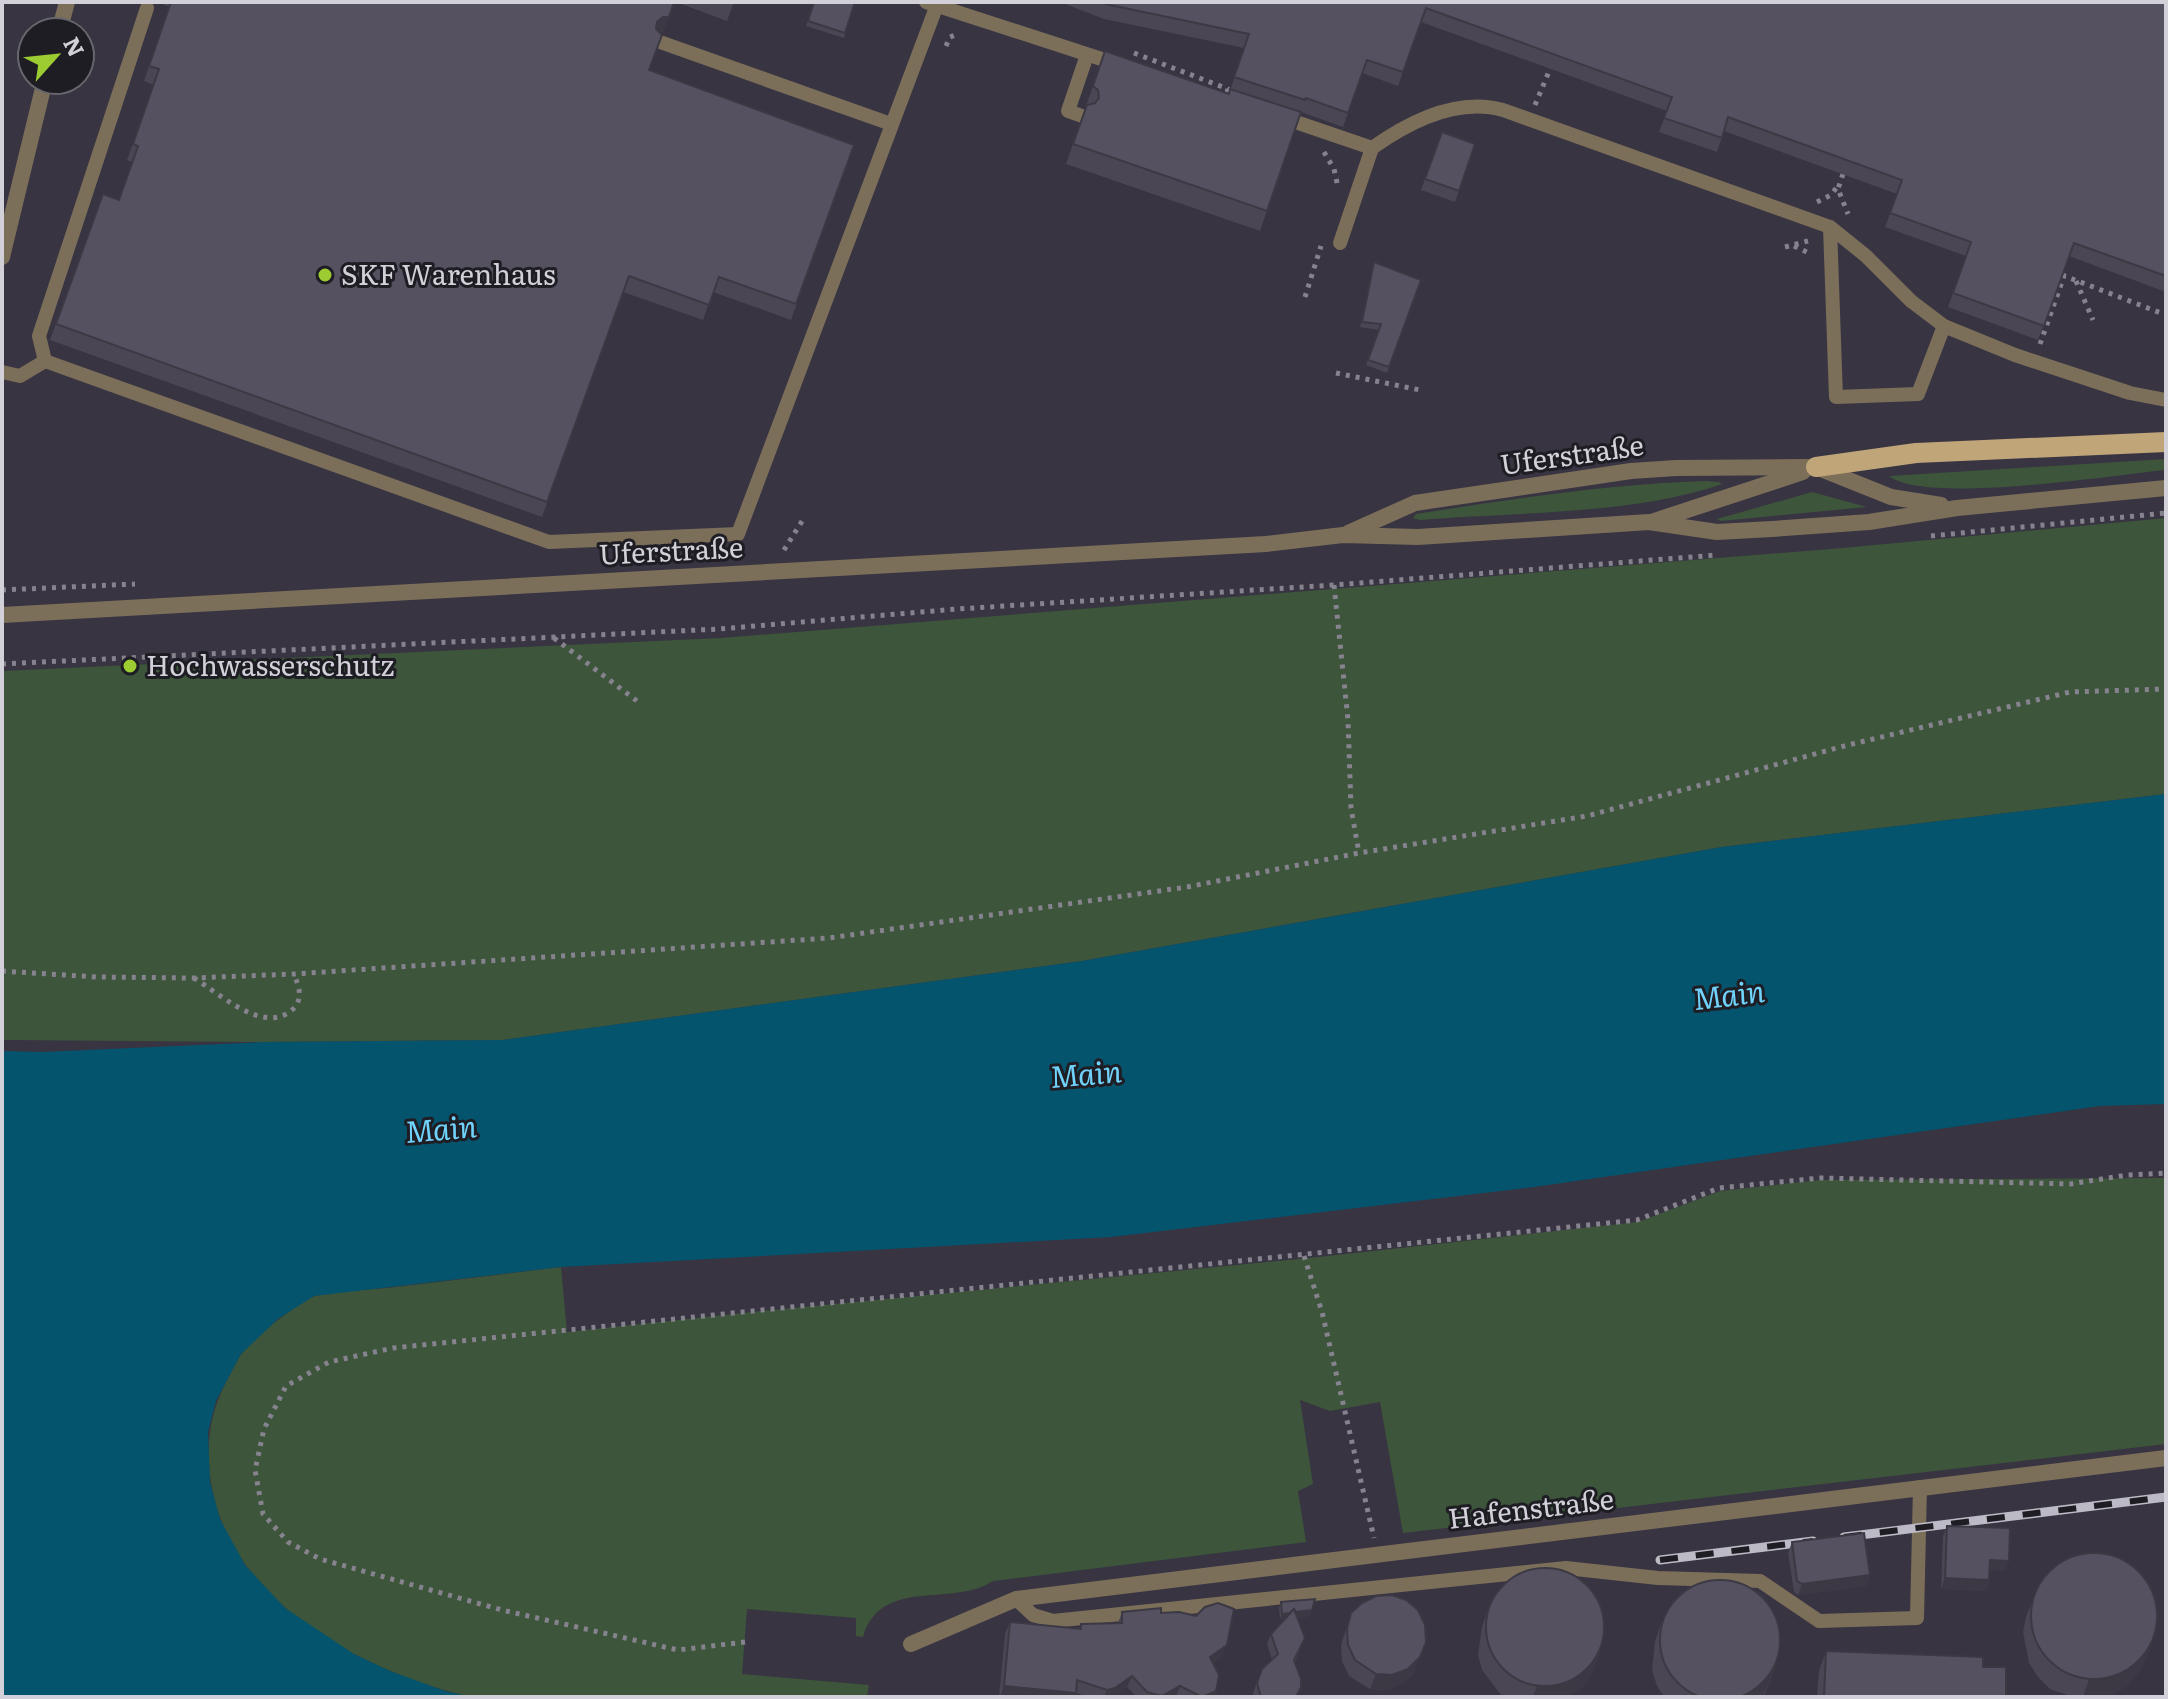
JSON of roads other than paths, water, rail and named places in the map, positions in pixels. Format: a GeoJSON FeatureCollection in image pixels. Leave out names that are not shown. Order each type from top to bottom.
{"type":"FeatureCollection","features":[{"type":"Feature","properties":{"kind":"main road"},"geometry":{"type":"LineString","coordinates":[[1816,467],[1916,453],[2166,442]]}},
{"type":"Feature","properties":{"kind":"street"},"geometry":{"type":"LineString","coordinates":[[2,257],[41,96]]}},
{"type":"Feature","properties":{"kind":"street","name":"Uferstraße"},"geometry":{"type":"LineString","coordinates":[[1343,535],[1415,503],[1617,473],[1676,468],[1816,467],[1891,497],[1957,508]]}},
{"type":"Feature","properties":{"kind":"street","name":"Uferstraße"},"geometry":{"type":"LineString","coordinates":[[1649,522],[1816,467]]}},
{"type":"Feature","properties":{"kind":"street","name":"Uferstraße"},"geometry":{"type":"LineString","coordinates":[[2,615],[1251,545],[1343,535],[1418,537],[1649,522],[1717,532],[1869,522],[1957,508],[2166,488]]}},
{"type":"Feature","properties":{"kind":"street","name":"Hafenstraße"},"geometry":{"type":"LineString","coordinates":[[911,1644],[1016,1599],[2166,1458]]}},
{"type":"Feature","properties":{"kind":"lane"},"geometry":{"type":"LineString","coordinates":[[45,361],[549,542],[738,534],[891,124],[932,4],[1129,68]]}},
{"type":"Feature","properties":{"kind":"lane"},"geometry":{"type":"LineString","coordinates":[[45,361],[39,336],[147,8]]}},
{"type":"Feature","properties":{"kind":"lane"},"geometry":{"type":"LineString","coordinates":[[660,42],[891,124]]}},
{"type":"Feature","properties":{"kind":"lane"},"geometry":{"type":"LineString","coordinates":[[1082,116],[1068,111],[1087,55]]}},
{"type":"Feature","properties":{"kind":"lane"},"geometry":{"type":"LineString","coordinates":[[1340,243],[1372,148],[1427,118],[1465,105],[1485,104],[1830,227],[1866,256],[1911,301],[1944,326],[2015,355],[2101,384],[2142,397],[2166,400]]}},
{"type":"Feature","properties":{"kind":"lane"},"geometry":{"type":"LineString","coordinates":[[1269,113],[1372,148]]}},
{"type":"Feature","properties":{"kind":"lane"},"geometry":{"type":"LineString","coordinates":[[1830,227],[1836,397],[1918,394],[1944,326]]}},
{"type":"Feature","properties":{"kind":"lane"},"geometry":{"type":"LineString","coordinates":[[2,372],[20,376],[45,361]]}},
{"type":"Feature","properties":{"kind":"lane"},"geometry":{"type":"LineString","coordinates":[[1016,1599],[1033,1615],[1053,1621],[1566,1568],[1658,1578],[1760,1581],[1819,1621],[1917,1618],[1920,1487]]}},
{"type":"Feature","properties":{"kind":"lane"},"geometry":{"type":"LineString","coordinates":[[1187,1578],[1189,1607]]}},
{"type":"Feature","properties":{"kind":"water","name":"Main"},"geometry":{"type":"Polygon","coordinates":[[[2166,794],[2166,1104],[2100,1106],[1534,1187],[1111,1237],[561,1267],[314,1296],[278,1319],[241,1354],[216,1401],[208,1432],[210,1482],[220,1519],[245,1565],[285,1608],[354,1654],[390,1671],[471,1697],[2,1697],[2,1051],[266,1042],[502,1040],[1082,961],[1722,847],[2166,794]]]}},
{"type":"Feature","properties":{"kind":"railway"},"geometry":{"type":"LineString","coordinates":[[1844,1537],[2166,1497]]}},
{"type":"Feature","properties":{"kind":"railway"},"geometry":{"type":"LineString","coordinates":[[1660,1560],[1813,1541]]}},
{"type":"Feature","properties":{"kind":"place","name":"SKF Warenhaus"},"geometry":{"type":"Point","coordinates":[325,275]}},
{"type":"Feature","properties":{"kind":"place","name":"Hochwasserschutz"},"geometry":{"type":"Point","coordinates":[130,666]}}]}
